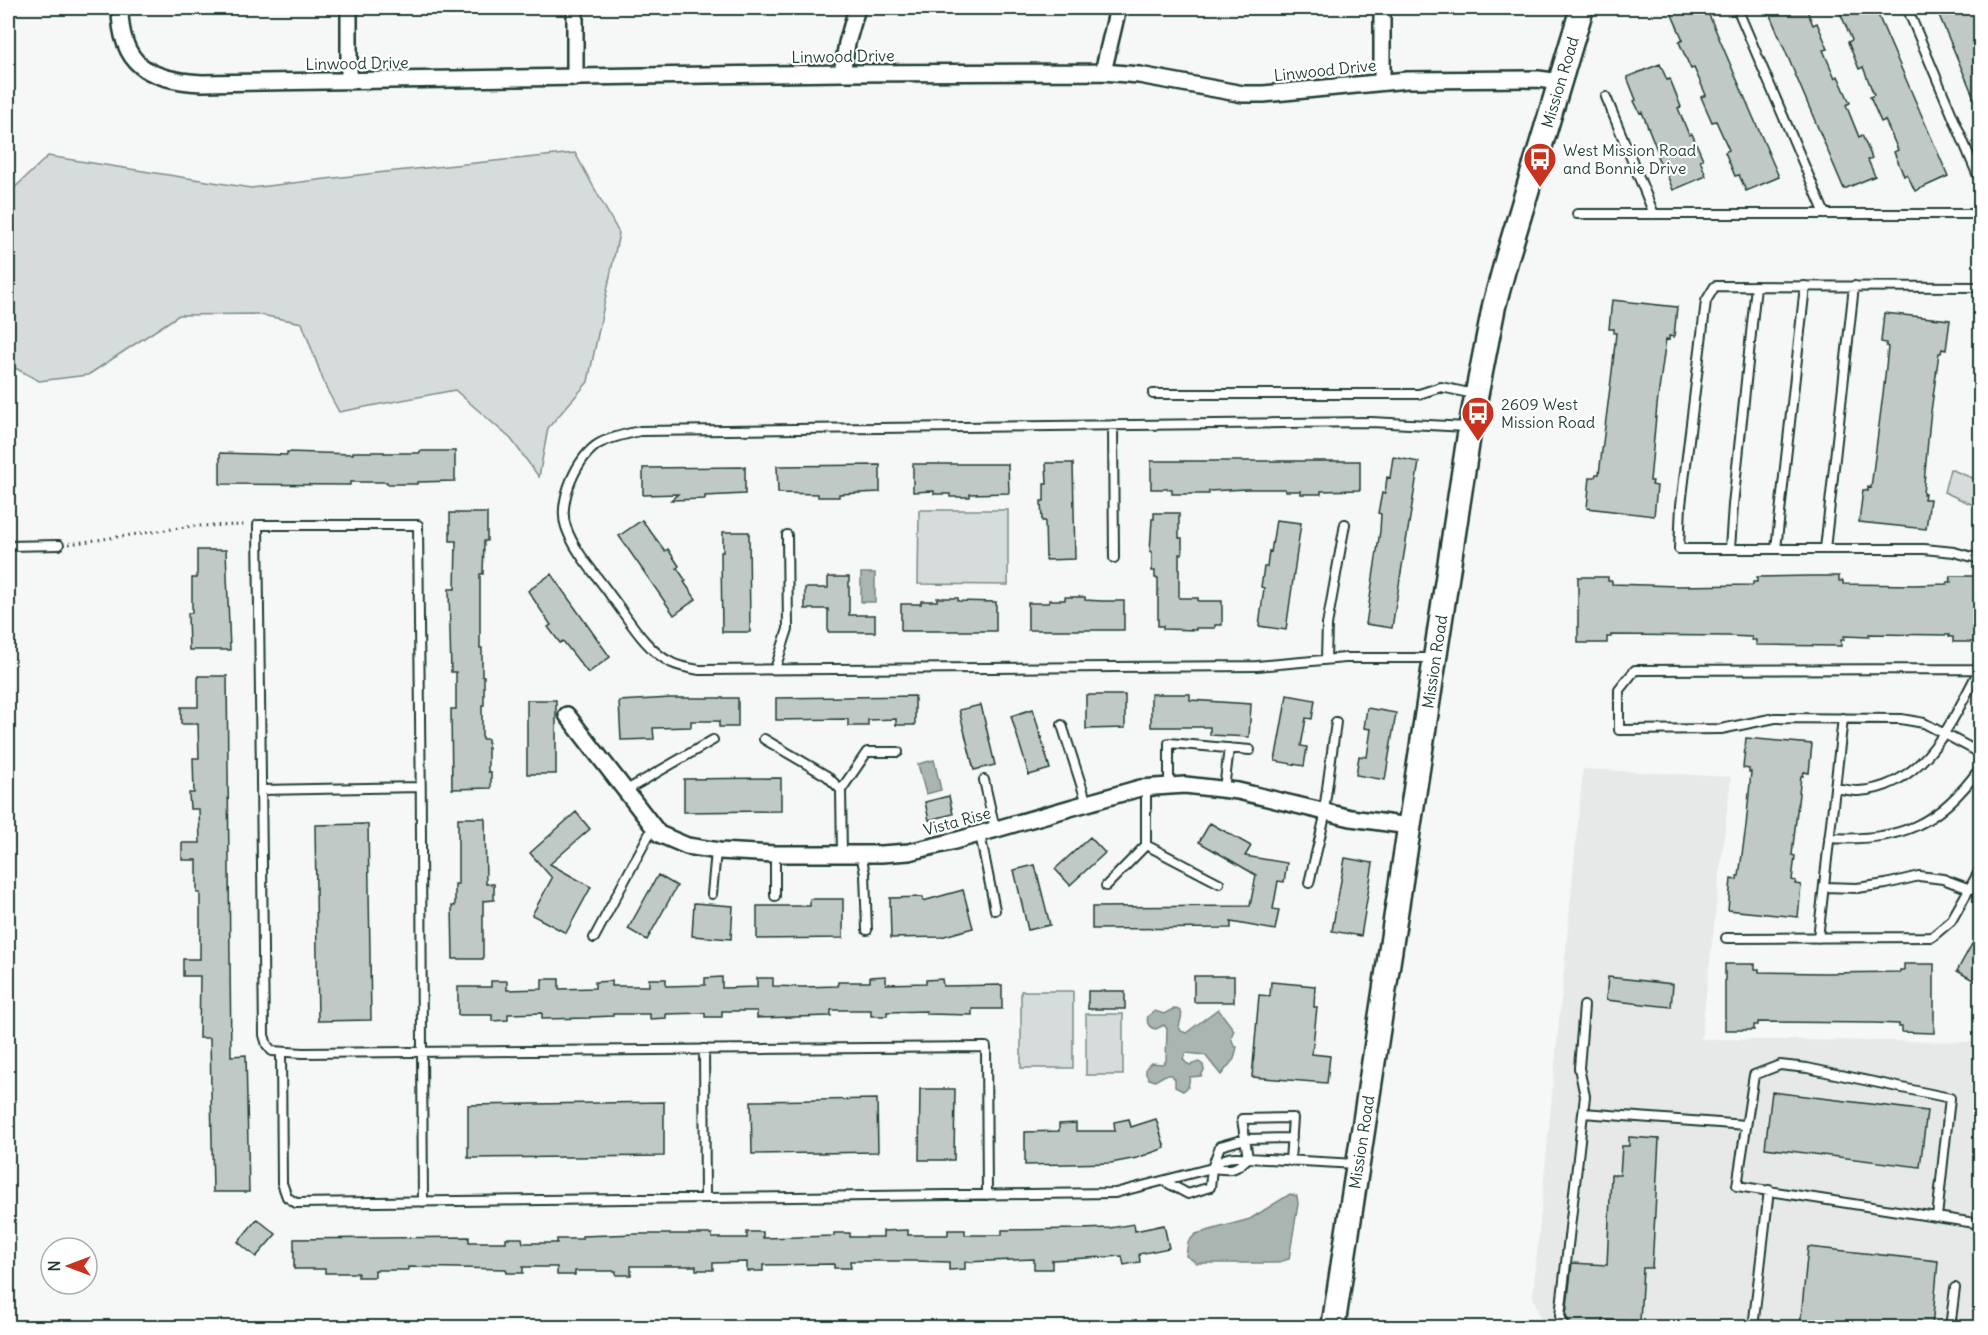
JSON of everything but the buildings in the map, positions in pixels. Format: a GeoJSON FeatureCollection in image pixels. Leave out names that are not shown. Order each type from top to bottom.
{"type":"FeatureCollection","features":[{"type":"Feature","properties":{"kind":"street","name":"Linwood Drive"},"geometry":{"type":"LineString","coordinates":[[120,8],[126,46],[131,57],[142,68],[161,78],[177,82],[1103,72],[1139,75],[1243,94],[1407,80],[1538,79],[1561,82]]}},
{"type":"Feature","properties":{"kind":"street"},"geometry":{"type":"LineString","coordinates":[[349,8],[349,81]]}},
{"type":"Feature","properties":{"kind":"street"},"geometry":{"type":"LineString","coordinates":[[575,8],[575,78]]}},
{"type":"Feature","properties":{"kind":"street"},"geometry":{"type":"LineString","coordinates":[[842,74],[847,43],[857,8]]}},
{"type":"Feature","properties":{"kind":"street"},"geometry":{"type":"LineString","coordinates":[[1103,72],[1118,8]]}},
{"type":"Feature","properties":{"kind":"street"},"geometry":{"type":"LineString","coordinates":[[1382,8],[1382,82]]}},
{"type":"Feature","properties":{"kind":"street","name":"Mission Road"},"geometry":{"type":"LineString","coordinates":[[1333,1328],[1476,395],[1494,306],[1507,258],[1561,82],[1581,8]]}},
{"type":"Feature","properties":{"kind":"street","name":"Vista Rise"},"geometry":{"type":"LineString","coordinates":[[567,715],[659,834],[687,846],[716,851],[776,854],[909,852],[1146,788],[1185,785],[1224,789],[1351,818],[1409,826]]}},
{"type":"Feature","properties":{"kind":"lane"},"geometry":{"type":"LineString","coordinates":[[1737,8],[1826,214]]}},
{"type":"Feature","properties":{"kind":"lane"},"geometry":{"type":"LineString","coordinates":[[1907,8],[1980,181]]}},
{"type":"Feature","properties":{"kind":"lane"},"geometry":{"type":"LineString","coordinates":[[1606,97],[1654,214]]}},
{"type":"Feature","properties":{"kind":"lane"},"geometry":{"type":"LineString","coordinates":[[1577,214],[1980,214]]}},
{"type":"Feature","properties":{"kind":"lane"},"geometry":{"type":"LineString","coordinates":[[1980,287],[1715,286],[1706,301],[1681,505],[1679,549],[1924,549],[1954,552],[1980,559]]}},
{"type":"Feature","properties":{"kind":"lane"},"geometry":{"type":"LineString","coordinates":[[1730,549],[1732,505],[1756,286]]}},
{"type":"Feature","properties":{"kind":"lane"},"geometry":{"type":"LineString","coordinates":[[1776,549],[1805,286]]}},
{"type":"Feature","properties":{"kind":"lane"},"geometry":{"type":"LineString","coordinates":[[1825,549],[1854,286]]}},
{"type":"Feature","properties":{"kind":"lane"},"geometry":{"type":"LineString","coordinates":[[1153,394],[1419,394],[1441,387],[1476,395]]}},
{"type":"Feature","properties":{"kind":"lane"},"geometry":{"type":"LineString","coordinates":[[1435,658],[1326,659],[1257,666],[776,669],[681,667],[660,656],[643,639],[576,548],[565,525],[564,507],[568,488],[575,472],[589,452],[599,444],[639,431],[1371,422],[1470,428]]}},
{"type":"Feature","properties":{"kind":"lane"},"geometry":{"type":"LineString","coordinates":[[1113,425],[1114,558]]}},
{"type":"Feature","properties":{"kind":"lane"},"geometry":{"type":"LineString","coordinates":[[423,1202],[422,1052],[418,525],[258,525],[264,1035],[272,1051],[281,1053],[422,1052],[704,1049],[986,1047],[987,1195]]}},
{"type":"Feature","properties":{"kind":"lane"},"geometry":{"type":"LineString","coordinates":[[1326,659],[1327,625],[1345,525]]}},
{"type":"Feature","properties":{"kind":"lane"},"geometry":{"type":"LineString","coordinates":[[776,669],[788,629],[787,535]]}},
{"type":"Feature","properties":{"kind":"lane"},"geometry":{"type":"LineString","coordinates":[[8,546],[59,545]]}},
{"type":"Feature","properties":{"kind":"lane"},"geometry":{"type":"LineString","coordinates":[[1835,789],[1857,791],[1875,789],[1921,765],[1945,734],[1980,668],[1635,670],[1619,690],[1619,730],[1721,729],[1775,718],[1901,719],[1924,723],[1945,734],[1980,753]]}},
{"type":"Feature","properties":{"kind":"lane"},"geometry":{"type":"LineString","coordinates":[[1818,938],[1843,718]]}},
{"type":"Feature","properties":{"kind":"lane"},"geometry":{"type":"LineString","coordinates":[[1309,883],[1325,812],[1336,722]]}},
{"type":"Feature","properties":{"kind":"lane"},"geometry":{"type":"LineString","coordinates":[[1062,725],[1087,803]]}},
{"type":"Feature","properties":{"kind":"lane"},"geometry":{"type":"LineString","coordinates":[[764,739],[827,776],[841,790]]}},
{"type":"Feature","properties":{"kind":"lane"},"geometry":{"type":"LineString","coordinates":[[625,791],[713,740]]}},
{"type":"Feature","properties":{"kind":"lane"},"geometry":{"type":"LineString","coordinates":[[1168,786],[1169,743],[1250,750]]}},
{"type":"Feature","properties":{"kind":"lane"},"geometry":{"type":"LineString","coordinates":[[1224,789],[1229,748]]}},
{"type":"Feature","properties":{"kind":"lane"},"geometry":{"type":"LineString","coordinates":[[842,854],[841,790],[867,752],[898,752]]}},
{"type":"Feature","properties":{"kind":"lane"},"geometry":{"type":"LineString","coordinates":[[1829,838],[1880,837],[1902,832],[1922,823],[1944,810],[1965,790],[1980,768]]}},
{"type":"Feature","properties":{"kind":"lane"},"geometry":{"type":"LineString","coordinates":[[984,780],[995,829]]}},
{"type":"Feature","properties":{"kind":"lane"},"geometry":{"type":"LineString","coordinates":[[261,790],[420,787]]}},
{"type":"Feature","properties":{"kind":"lane"},"geometry":{"type":"LineString","coordinates":[[1106,886],[1146,845],[1146,788]]}},
{"type":"Feature","properties":{"kind":"lane"},"geometry":{"type":"LineString","coordinates":[[594,938],[653,827]]}},
{"type":"Feature","properties":{"kind":"lane"},"geometry":{"type":"LineString","coordinates":[[980,834],[995,910]]}},
{"type":"Feature","properties":{"kind":"lane"},"geometry":{"type":"LineString","coordinates":[[1146,845],[1219,883]]}},
{"type":"Feature","properties":{"kind":"lane"},"geometry":{"type":"LineString","coordinates":[[712,894],[716,851]]}},
{"type":"Feature","properties":{"kind":"lane"},"geometry":{"type":"LineString","coordinates":[[775,896],[776,854]]}},
{"type":"Feature","properties":{"kind":"lane"},"geometry":{"type":"LineString","coordinates":[[861,854],[865,874],[867,930]]}},
{"type":"Feature","properties":{"kind":"lane"},"geometry":{"type":"LineString","coordinates":[[1726,938],[1932,937],[1951,921],[1980,870]]}},
{"type":"Feature","properties":{"kind":"lane"},"geometry":{"type":"LineString","coordinates":[[1824,887],[1857,888],[1886,885],[1919,876],[1943,879],[1970,889]]}},
{"type":"Feature","properties":{"kind":"lane"},"geometry":{"type":"LineString","coordinates":[[1564,1328],[1560,1316],[1585,1096],[1579,1068],[1584,1006]]}},
{"type":"Feature","properties":{"kind":"lane"},"geometry":{"type":"LineString","coordinates":[[704,1049],[705,1198]]}},
{"type":"Feature","properties":{"kind":"lane"},"geometry":{"type":"LineString","coordinates":[[281,1053],[282,1182],[287,1197],[296,1203],[1115,1193],[1212,1167],[1219,1161],[1233,1156],[1358,1164]]}},
{"type":"Feature","properties":{"kind":"lane"},"geometry":{"type":"LineString","coordinates":[[1937,1217],[1950,1098],[1807,1068],[1780,1065],[1755,1075],[1737,1186],[1975,1223]]}},
{"type":"Feature","properties":{"kind":"lane"},"geometry":{"type":"LineString","coordinates":[[1583,1113],[1746,1125]]}},
{"type":"Feature","properties":{"kind":"lane"},"geometry":{"type":"LineString","coordinates":[[1248,1158],[1242,1119],[1293,1118],[1290,1161]]}},
{"type":"Feature","properties":{"kind":"lane"},"geometry":{"type":"LineString","coordinates":[[1164,1181],[1188,1194],[1210,1186],[1212,1167],[1220,1146],[1245,1139],[1292,1138]]}},
{"type":"Feature","properties":{"kind":"lane"},"geometry":{"type":"LineString","coordinates":[[1212,1167],[1226,1170],[1238,1168],[1248,1158]]}},
{"type":"Feature","properties":{"kind":"lane"},"geometry":{"type":"LineString","coordinates":[[1752,1328],[1769,1190]]}},
{"type":"Feature","properties":{"kind":"lane"},"geometry":{"type":"LineString","coordinates":[[1950,1328],[1955,1288]]}},
{"type":"Feature","properties":{"kind":"path"},"geometry":{"type":"LineString","coordinates":[[59,545],[193,526],[258,525]]}},
{"type":"Feature","properties":{"kind":"shaded area"},"geometry":{"type":"Polygon","coordinates":[[[575,153],[619,233],[588,382],[548,428],[539,477],[511,439],[455,390],[339,412],[326,388],[302,323],[256,314],[179,315],[88,375],[39,381],[8,364],[9,193],[48,156],[251,188],[575,153]]]}},
{"type":"Feature","properties":{"kind":"shaded area"},"geometry":{"type":"Polygon","coordinates":[[[1950,469],[1980,481],[1980,508],[1944,492],[1950,469]]]}},
{"type":"Feature","properties":{"kind":"shaded area"},"geometry":{"type":"Polygon","coordinates":[[[919,510],[1008,510],[1008,585],[918,584],[919,510]]]}},
{"type":"Feature","properties":{"kind":"shaded area"},"geometry":{"type":"Polygon","coordinates":[[[861,573],[875,573],[875,602],[861,602],[861,573]]]}},
{"type":"Feature","properties":{"kind":"shaded area"},"geometry":{"type":"Polygon","coordinates":[[[934,760],[941,790],[926,794],[918,764],[934,760]]]}},
{"type":"Feature","properties":{"kind":"shaded area"},"geometry":{"type":"Polygon","coordinates":[[[1583,769],[1731,777],[1701,1039],[1980,1042],[1980,1327],[1543,1327],[1533,1296],[1583,769]]]}},
{"type":"Feature","properties":{"kind":"shaded area"},"geometry":{"type":"Polygon","coordinates":[[[1021,991],[1073,991],[1073,1068],[1021,1068],[1021,991]]]}},
{"type":"Feature","properties":{"kind":"shaded area"},"geometry":{"type":"Polygon","coordinates":[[[1173,1009],[1180,1011],[1179,1027],[1186,1033],[1218,1009],[1234,1030],[1231,1037],[1234,1046],[1237,1047],[1234,1059],[1221,1075],[1205,1055],[1186,1053],[1183,1059],[1186,1063],[1190,1065],[1199,1062],[1203,1065],[1204,1070],[1201,1076],[1190,1077],[1188,1087],[1183,1091],[1175,1087],[1175,1079],[1171,1075],[1165,1075],[1155,1081],[1149,1079],[1146,1074],[1146,1068],[1151,1063],[1162,1064],[1166,1061],[1167,1029],[1164,1025],[1156,1029],[1152,1028],[1148,1023],[1148,1016],[1155,1011],[1164,1014],[1173,1009]]]}},
{"type":"Feature","properties":{"kind":"shaded area"},"geometry":{"type":"Polygon","coordinates":[[[1086,1014],[1123,1014],[1123,1075],[1086,1075],[1086,1014]]]}},
{"type":"Feature","properties":{"kind":"shaded area"},"geometry":{"type":"Polygon","coordinates":[[[1290,1194],[1297,1196],[1298,1204],[1289,1259],[1276,1263],[1197,1263],[1186,1256],[1188,1242],[1196,1234],[1250,1219],[1290,1194]]]}},
{"type":"Feature","properties":{"kind":"place","name":"West Mission Road and Bonnie Drive"},"geometry":{"type":"Point","coordinates":[1540,188]}},
{"type":"Feature","properties":{"kind":"place","name":"2609 West Mission Road"},"geometry":{"type":"Point","coordinates":[1478,442]}}]}
